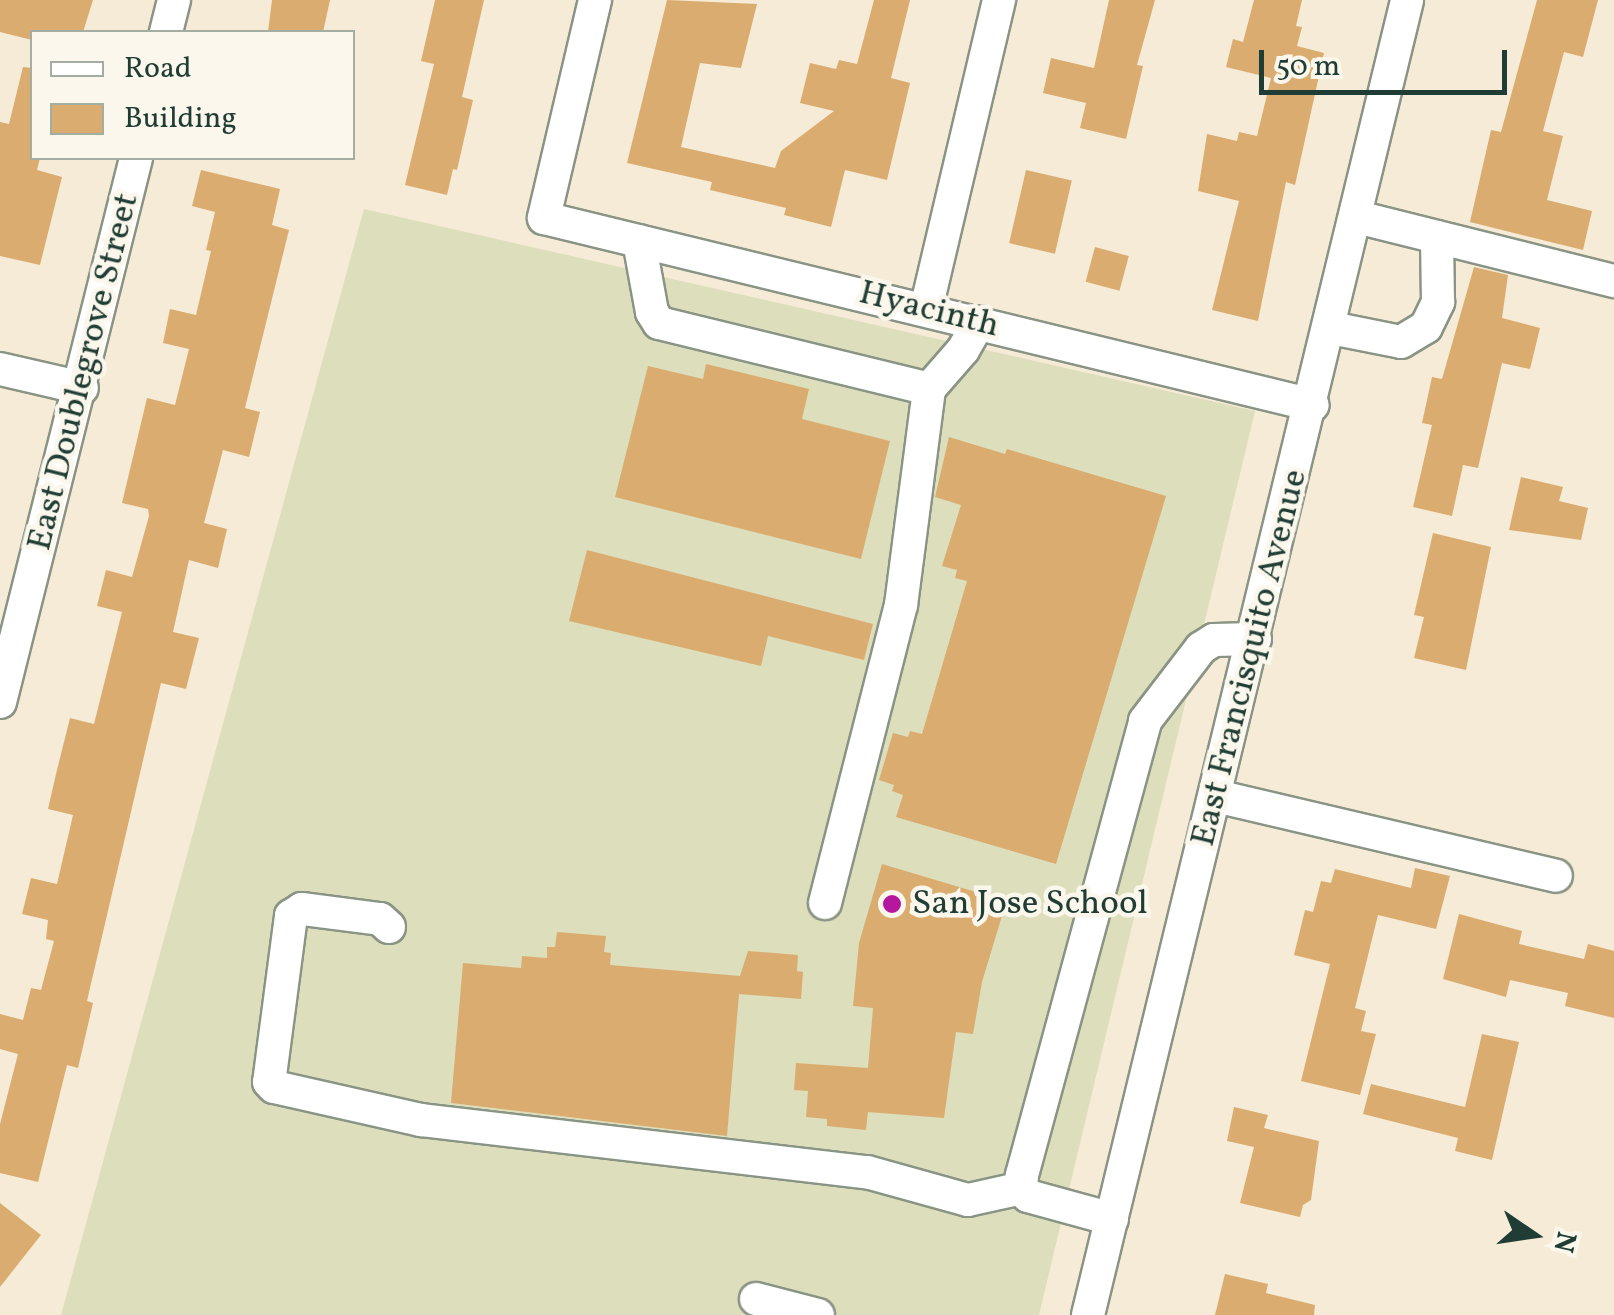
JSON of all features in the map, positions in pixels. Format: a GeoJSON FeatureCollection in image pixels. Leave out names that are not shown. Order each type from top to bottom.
{"type":"FeatureCollection","features":[{"type":"Feature","properties":{"kind":"street"},"geometry":{"type":"LineString","coordinates":[[166,30],[174,0]]}},
{"type":"Feature","properties":{"kind":"street","name":"Hyacinth"},"geometry":{"type":"LineString","coordinates":[[595,0],[544,218],[1313,404]]}},
{"type":"Feature","properties":{"kind":"street"},"geometry":{"type":"LineString","coordinates":[[926,309],[999,0]]}},
{"type":"Feature","properties":{"kind":"street","name":"East Francisquito Avenue"},"geometry":{"type":"LineString","coordinates":[[1088,1315],[1313,404],[1407,0]]}},
{"type":"Feature","properties":{"kind":"street","name":"East Doublegrove Street"},"geometry":{"type":"LineString","coordinates":[[0,702],[82,388],[136,160]]}},
{"type":"Feature","properties":{"kind":"street"},"geometry":{"type":"LineString","coordinates":[[1356,217],[1614,280]]}},
{"type":"Feature","properties":{"kind":"street"},"geometry":{"type":"LineString","coordinates":[[1331,328],[1402,342],[1426,327],[1438,302],[1436,236]]}},
{"type":"Feature","properties":{"kind":"street"},"geometry":{"type":"LineString","coordinates":[[640,241],[652,312],[659,323],[929,389]]}},
{"type":"Feature","properties":{"kind":"street"},"geometry":{"type":"LineString","coordinates":[[825,904],[902,605],[929,389],[963,350],[979,322]]}},
{"type":"Feature","properties":{"kind":"street"},"geometry":{"type":"LineString","coordinates":[[0,368],[82,388]]}},
{"type":"Feature","properties":{"kind":"street"},"geometry":{"type":"LineString","coordinates":[[1022,1188],[1145,721],[1200,648],[1214,640],[1255,638]]}},
{"type":"Feature","properties":{"kind":"street"},"geometry":{"type":"LineString","coordinates":[[1216,796],[1556,876]]}},
{"type":"Feature","properties":{"kind":"street"},"geometry":{"type":"LineString","coordinates":[[389,927],[380,918],[302,909],[291,916],[270,1082],[274,1087],[421,1120],[867,1172],[968,1200],[1022,1188]]}},
{"type":"Feature","properties":{"kind":"street"},"geometry":{"type":"LineString","coordinates":[[1022,1188],[1028,1196],[1112,1219]]}},
{"type":"Feature","properties":{"kind":"street"},"geometry":{"type":"LineString","coordinates":[[756,1299],[818,1315]]}},
{"type":"Feature","properties":{"kind":"shaded area"},"geometry":{"type":"Polygon","coordinates":[[[364,209],[1255,411],[1039,1315],[61,1315],[364,209]]]}},
{"type":"Feature","properties":{"kind":"building"},"geometry":{"type":"Polygon","coordinates":[[[0,0],[93,0],[84,30],[30,30],[30,40],[0,32],[0,0]]]}},
{"type":"Feature","properties":{"kind":"building"},"geometry":{"type":"Polygon","coordinates":[[[272,0],[330,0],[323,30],[268,30],[272,0]]]}},
{"type":"Feature","properties":{"kind":"building"},"geometry":{"type":"Polygon","coordinates":[[[435,0],[484,0],[462,97],[473,100],[457,170],[453,169],[447,195],[405,185],[434,64],[421,61],[435,0]]]}},
{"type":"Feature","properties":{"kind":"building"},"geometry":{"type":"Polygon","coordinates":[[[667,0],[757,4],[741,68],[700,63],[681,147],[775,168],[781,151],[834,111],[800,103],[810,63],[836,69],[839,60],[857,64],[874,0],[910,0],[891,78],[910,83],[887,180],[845,170],[831,227],[784,215],[786,208],[710,190],[712,182],[627,163],[667,0]]]}},
{"type":"Feature","properties":{"kind":"building"},"geometry":{"type":"Polygon","coordinates":[[[1109,0],[1155,0],[1137,65],[1143,66],[1126,139],[1080,128],[1086,103],[1043,93],[1051,58],[1094,68],[1109,0]]]}},
{"type":"Feature","properties":{"kind":"building"},"geometry":{"type":"Polygon","coordinates":[[[1254,0],[1302,0],[1296,26],[1302,27],[1297,46],[1324,53],[1295,185],[1286,182],[1258,321],[1212,310],[1239,201],[1198,191],[1207,134],[1237,141],[1239,132],[1257,136],[1271,78],[1226,67],[1233,39],[1243,42],[1254,0]]]}},
{"type":"Feature","properties":{"kind":"building"},"geometry":{"type":"Polygon","coordinates":[[[1537,0],[1598,0],[1583,57],[1564,52],[1543,131],[1563,136],[1547,200],[1592,211],[1583,250],[1470,222],[1491,130],[1501,132],[1537,0]]]}},
{"type":"Feature","properties":{"kind":"building"},"geometry":{"type":"Polygon","coordinates":[[[23,67],[30,68],[30,160],[40,160],[37,170],[62,177],[40,265],[0,256],[0,122],[9,124],[23,67]]]}},
{"type":"Feature","properties":{"kind":"building"},"geometry":{"type":"Polygon","coordinates":[[[201,170],[280,189],[272,225],[289,230],[245,408],[260,412],[249,457],[223,450],[204,523],[227,529],[218,568],[189,560],[173,632],[199,638],[186,689],[161,683],[87,1001],[93,1003],[78,1068],[67,1065],[38,1182],[0,1173],[0,1124],[18,1054],[0,1049],[0,1014],[23,1020],[31,988],[41,990],[54,941],[46,939],[48,920],[22,914],[31,878],[57,884],[73,815],[48,809],[56,774],[70,718],[94,724],[122,612],[97,606],[106,570],[132,577],[149,516],[148,509],[122,503],[147,398],[175,405],[189,349],[163,343],[170,309],[196,315],[211,251],[206,250],[215,212],[192,206],[201,170]]]}},
{"type":"Feature","properties":{"kind":"building"},"geometry":{"type":"Polygon","coordinates":[[[1026,170],[1072,181],[1055,254],[1009,243],[1026,170]]]}},
{"type":"Feature","properties":{"kind":"building"},"geometry":{"type":"Polygon","coordinates":[[[1095,247],[1129,256],[1119,291],[1086,282],[1095,247]]]}},
{"type":"Feature","properties":{"kind":"building"},"geometry":{"type":"Polygon","coordinates":[[[1474,267],[1508,275],[1502,318],[1540,328],[1530,369],[1502,363],[1478,468],[1463,465],[1452,516],[1413,507],[1432,425],[1422,423],[1432,377],[1442,379],[1474,267]]]}},
{"type":"Feature","properties":{"kind":"building"},"geometry":{"type":"Polygon","coordinates":[[[706,364],[809,389],[802,419],[890,441],[861,559],[615,497],[648,366],[703,379],[706,364]]]}},
{"type":"Feature","properties":{"kind":"building"},"geometry":{"type":"Polygon","coordinates":[[[949,437],[1005,454],[1007,449],[1166,496],[1056,864],[896,817],[903,795],[892,791],[894,785],[879,780],[893,733],[908,737],[910,731],[922,734],[967,581],[955,578],[957,570],[942,566],[961,505],[935,497],[949,437]]]}},
{"type":"Feature","properties":{"kind":"building"},"geometry":{"type":"Polygon","coordinates":[[[1521,477],[1563,487],[1559,501],[1588,508],[1581,540],[1509,530],[1521,477]]]}},
{"type":"Feature","properties":{"kind":"building"},"geometry":{"type":"Polygon","coordinates":[[[1433,533],[1491,547],[1466,670],[1414,658],[1424,617],[1414,615],[1433,533]]]}},
{"type":"Feature","properties":{"kind":"building"},"geometry":{"type":"Polygon","coordinates":[[[587,550],[873,624],[864,660],[768,636],[761,666],[569,621],[587,550]]]}},
{"type":"Feature","properties":{"kind":"building"},"geometry":{"type":"Polygon","coordinates":[[[882,864],[996,898],[993,906],[1004,909],[982,982],[973,1034],[956,1032],[944,1118],[868,1112],[866,1130],[827,1126],[827,1119],[806,1117],[808,1091],[794,1090],[796,1063],[868,1068],[873,1008],[853,1006],[859,943],[882,864]]]}},
{"type":"Feature","properties":{"kind":"building"},"geometry":{"type":"Polygon","coordinates":[[[1415,868],[1450,876],[1436,929],[1378,915],[1355,1008],[1366,1011],[1361,1031],[1376,1034],[1360,1095],[1301,1081],[1330,964],[1294,955],[1305,910],[1313,912],[1321,881],[1331,883],[1335,869],[1411,888],[1415,868]]]}},
{"type":"Feature","properties":{"kind":"building"},"geometry":{"type":"Polygon","coordinates":[[[1459,914],[1522,931],[1519,944],[1584,959],[1588,944],[1614,951],[1614,1018],[1565,1006],[1568,993],[1510,980],[1506,997],[1443,979],[1459,914]]]}},
{"type":"Feature","properties":{"kind":"building"},"geometry":{"type":"Polygon","coordinates":[[[557,932],[606,936],[604,952],[611,953],[610,965],[740,976],[748,951],[798,955],[797,971],[803,972],[801,999],[739,994],[727,1136],[451,1103],[463,963],[521,968],[522,956],[547,958],[547,947],[555,947],[557,932]]]}},
{"type":"Feature","properties":{"kind":"building"},"geometry":{"type":"Polygon","coordinates":[[[1482,1034],[1519,1042],[1492,1160],[1455,1151],[1458,1138],[1363,1114],[1371,1084],[1465,1107],[1482,1034]]]}},
{"type":"Feature","properties":{"kind":"building"},"geometry":{"type":"Polygon","coordinates":[[[1234,1107],[1268,1115],[1264,1128],[1319,1141],[1311,1200],[1303,1205],[1300,1217],[1240,1203],[1254,1147],[1227,1141],[1234,1107]]]}},
{"type":"Feature","properties":{"kind":"building"},"geometry":{"type":"Polygon","coordinates":[[[0,1203],[41,1235],[0,1287],[0,1203]]]}},
{"type":"Feature","properties":{"kind":"building"},"geometry":{"type":"Polygon","coordinates":[[[1225,1274],[1268,1284],[1266,1293],[1315,1305],[1314,1315],[1215,1315],[1225,1274]]]}},
{"type":"Feature","properties":{"kind":"place","name":"San Jose School"},"geometry":{"type":"Point","coordinates":[892,904]}}]}
